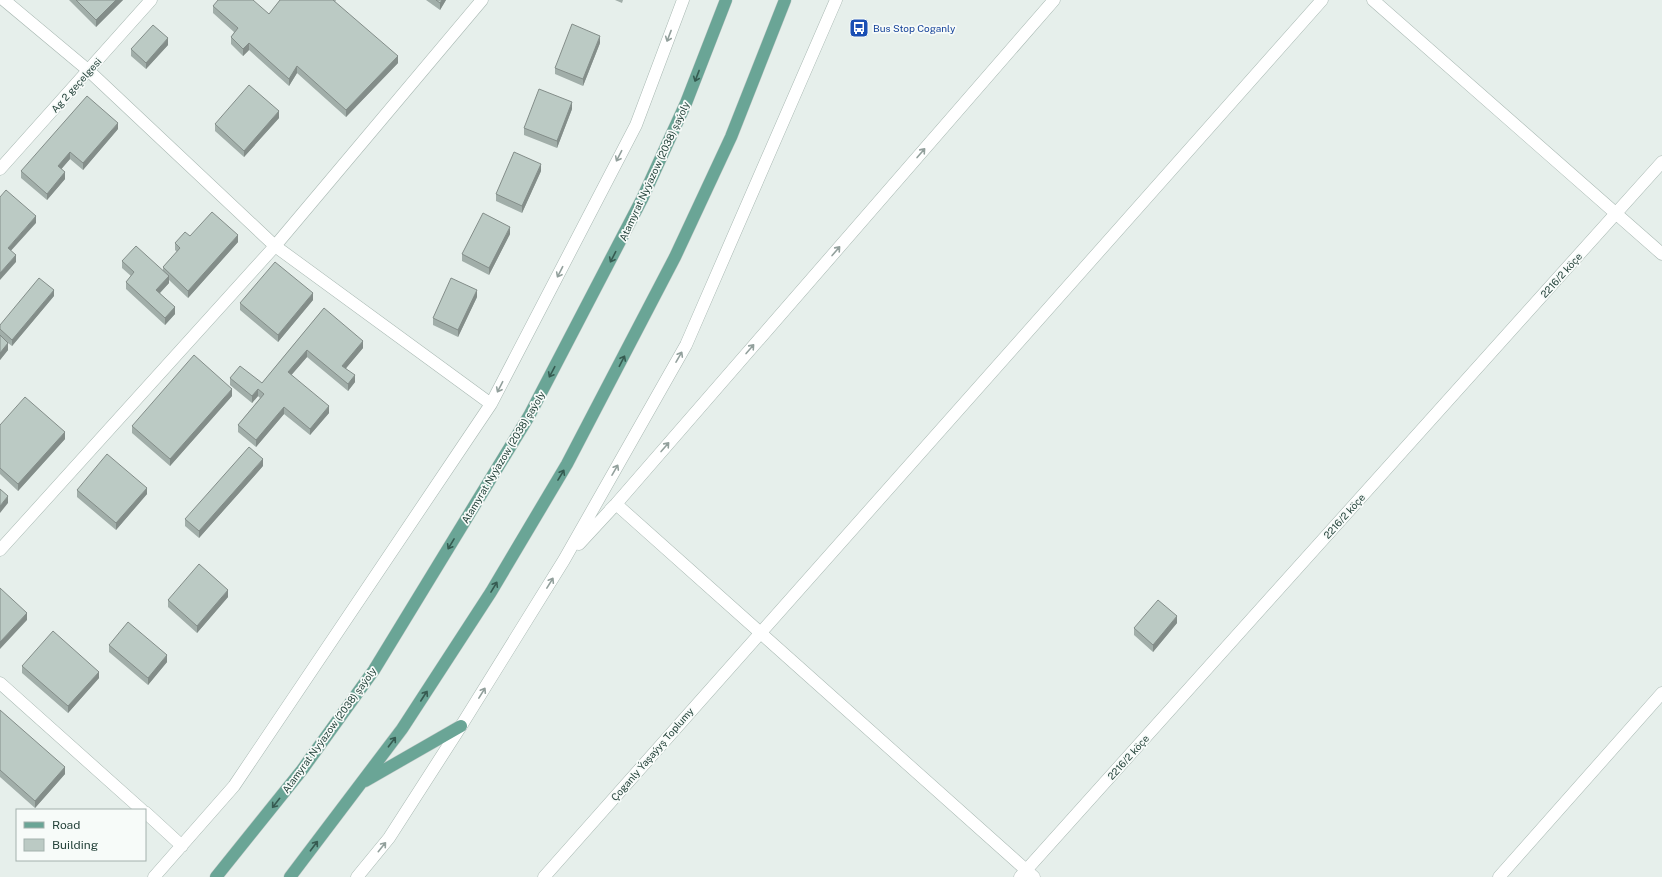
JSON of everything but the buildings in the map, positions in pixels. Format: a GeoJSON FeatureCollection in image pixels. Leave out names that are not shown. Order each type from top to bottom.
{"type":"FeatureCollection","features":[{"type":"Feature","properties":{"kind":"main road","name":"Atamyrat Nyýazow (2038) şaýoly"},"geometry":{"type":"LineString","coordinates":[[216,877],[302,770],[374,670],[529,416],[642,199],[686,103],[726,0]]}},
{"type":"Feature","properties":{"kind":"main road"},"geometry":{"type":"LineString","coordinates":[[290,877],[402,729],[491,592],[567,464],[676,257],[731,137],[785,0]]}},
{"type":"Feature","properties":{"kind":"main road"},"geometry":{"type":"LineString","coordinates":[[360,784],[461,726]]}},
{"type":"Feature","properties":{"kind":"street"},"geometry":{"type":"LineString","coordinates":[[4,0],[89,70],[275,246],[491,404]]}},
{"type":"Feature","properties":{"kind":"street","name":"Ag 2 geçelgesi"},"geometry":{"type":"LineString","coordinates":[[0,170],[151,0]]}},
{"type":"Feature","properties":{"kind":"street"},"geometry":{"type":"LineString","coordinates":[[0,550],[275,246],[482,0]]}},
{"type":"Feature","properties":{"kind":"street"},"geometry":{"type":"LineString","coordinates":[[154,877],[234,786],[491,404],[636,125],[683,0]]}},
{"type":"Feature","properties":{"kind":"street"},"geometry":{"type":"LineString","coordinates":[[357,877],[389,838],[461,726],[564,560],[686,345],[836,0]]}},
{"type":"Feature","properties":{"kind":"street"},"geometry":{"type":"LineString","coordinates":[[564,560],[616,504],[1054,0]]}},
{"type":"Feature","properties":{"kind":"street","name":"Çoganly Ýaşaýyş Toplumy"},"geometry":{"type":"LineString","coordinates":[[544,877],[1322,0]]}},
{"type":"Feature","properties":{"kind":"street"},"geometry":{"type":"LineString","coordinates":[[1373,0],[1662,254]]}},
{"type":"Feature","properties":{"kind":"street","name":"2216/2 köçe"},"geometry":{"type":"LineString","coordinates":[[1027,875],[1662,162]]}},
{"type":"Feature","properties":{"kind":"street"},"geometry":{"type":"LineString","coordinates":[[571,547],[616,504]]}},
{"type":"Feature","properties":{"kind":"street"},"geometry":{"type":"LineString","coordinates":[[616,504],[760,632],[1027,875]]}},
{"type":"Feature","properties":{"kind":"street"},"geometry":{"type":"LineString","coordinates":[[0,683],[141,809]]}},
{"type":"Feature","properties":{"kind":"street"},"geometry":{"type":"LineString","coordinates":[[1498,877],[1662,693]]}},
{"type":"Feature","properties":{"kind":"street"},"geometry":{"type":"LineString","coordinates":[[146,813],[182,846]]}},
{"type":"Feature","properties":{"kind":"place","name":"Bus Stop Coganly"},"geometry":{"type":"Point","coordinates":[859,28]}}]}
